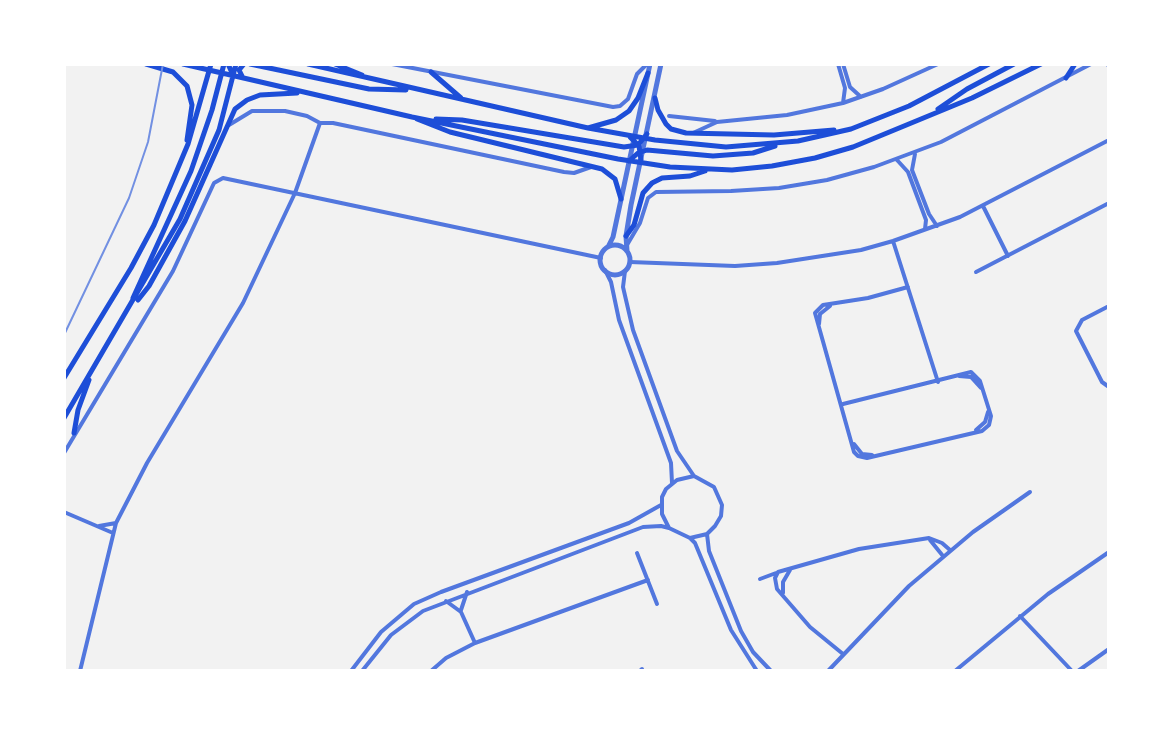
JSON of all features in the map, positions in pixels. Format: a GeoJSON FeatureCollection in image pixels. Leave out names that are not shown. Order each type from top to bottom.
{"type":"FeatureCollection","features":[{"type":"Feature","properties":{"kind":"main road"},"geometry":{"type":"LineString","coordinates":[[146,64],[173,72],[187,86],[192,105],[188,144]]}},
{"type":"Feature","properties":{"kind":"main road"},"geometry":{"type":"LineString","coordinates":[[183,64],[210,67],[223,64]]}},
{"type":"Feature","properties":{"kind":"main road"},"geometry":{"type":"LineString","coordinates":[[125,317],[182,194],[219,85],[223,64]]}},
{"type":"Feature","properties":{"kind":"main road"},"geometry":{"type":"LineString","coordinates":[[223,64],[234,76]]}},
{"type":"Feature","properties":{"kind":"main road"},"geometry":{"type":"LineString","coordinates":[[64,418],[125,317],[195,189],[219,130],[236,64]]}},
{"type":"Feature","properties":{"kind":"main road"},"geometry":{"type":"LineString","coordinates":[[244,64],[239,70],[244,79]]}},
{"type":"Feature","properties":{"kind":"main road"},"geometry":{"type":"LineString","coordinates":[[250,64],[369,89],[419,90]]}},
{"type":"Feature","properties":{"kind":"main road"},"geometry":{"type":"LineString","coordinates":[[308,64],[625,136],[635,143],[640,152]]}},
{"type":"Feature","properties":{"kind":"main road"},"geometry":{"type":"LineString","coordinates":[[335,64],[370,79]]}},
{"type":"Feature","properties":{"kind":"main road"},"geometry":{"type":"LineString","coordinates":[[629,161],[640,152],[753,153],[851,129],[909,106],[989,64]]}},
{"type":"Feature","properties":{"kind":"main road"},"geometry":{"type":"LineString","coordinates":[[930,115],[962,92],[1014,64]]}},
{"type":"Feature","properties":{"kind":"main road"},"geometry":{"type":"LineString","coordinates":[[423,118],[649,164],[711,169],[772,166],[853,147],[972,98],[1041,64]]}},
{"type":"Feature","properties":{"kind":"main road"},"geometry":{"type":"LineString","coordinates":[[1066,78],[1075,64]]}},
{"type":"Feature","properties":{"kind":"main road"},"geometry":{"type":"LineString","coordinates":[[64,378],[143,247],[188,144],[210,67]]}},
{"type":"Feature","properties":{"kind":"main road"},"geometry":{"type":"LineString","coordinates":[[210,67],[222,74],[412,117],[462,120],[635,143],[646,137],[726,147],[780,144]]}},
{"type":"Feature","properties":{"kind":"main road"},"geometry":{"type":"LineString","coordinates":[[431,72],[461,99]]}},
{"type":"Feature","properties":{"kind":"main road"},"geometry":{"type":"LineString","coordinates":[[588,128],[616,120],[629,111],[648,73]]}},
{"type":"Feature","properties":{"kind":"main road"},"geometry":{"type":"LineString","coordinates":[[207,82],[215,78],[219,85]]}},
{"type":"Feature","properties":{"kind":"main road"},"geometry":{"type":"LineString","coordinates":[[125,317],[149,286],[178,234],[235,109],[253,97],[306,93]]}},
{"type":"Feature","properties":{"kind":"main road"},"geometry":{"type":"LineString","coordinates":[[655,98],[660,116],[671,129],[693,134],[774,135],[851,129]]}},
{"type":"Feature","properties":{"kind":"main road"},"geometry":{"type":"LineString","coordinates":[[412,117],[450,132],[596,167],[612,174],[621,199]]}},
{"type":"Feature","properties":{"kind":"main road"},"geometry":{"type":"LineString","coordinates":[[626,236],[634,225],[643,193],[652,183],[662,178],[690,176],[711,169]]}},
{"type":"Feature","properties":{"kind":"main road"},"geometry":{"type":"LineString","coordinates":[[74,433],[94,365]]}},
{"type":"Feature","properties":{"kind":"street"},"geometry":{"type":"LineString","coordinates":[[392,64],[613,107],[626,102],[637,74],[648,64]]}},
{"type":"Feature","properties":{"kind":"street"},"geometry":{"type":"LineString","coordinates":[[601,258],[608,247],[635,143],[648,64]]}},
{"type":"Feature","properties":{"kind":"street"},"geometry":{"type":"LineString","coordinates":[[661,64],[640,152],[641,162],[626,236],[630,262],[623,287],[633,330],[677,451],[694,476]]}},
{"type":"Feature","properties":{"kind":"street"},"geometry":{"type":"LineString","coordinates":[[840,64],[850,87],[861,97]]}},
{"type":"Feature","properties":{"kind":"street"},"geometry":{"type":"LineString","coordinates":[[840,64],[845,88],[843,103]]}},
{"type":"Feature","properties":{"kind":"street"},"geometry":{"type":"LineString","coordinates":[[669,116],[717,122],[787,115],[861,97],[938,64]]}},
{"type":"Feature","properties":{"kind":"street"},"geometry":{"type":"LineString","coordinates":[[626,249],[640,223],[646,203],[656,192],[779,188],[839,177],[897,160],[1091,64]]}},
{"type":"Feature","properties":{"kind":"street"},"geometry":{"type":"LineString","coordinates":[[226,131],[240,116],[257,110],[297,113],[320,123],[333,123],[564,172],[574,173],[596,167]]}},
{"type":"Feature","properties":{"kind":"street"},"geometry":{"type":"LineString","coordinates":[[693,134],[717,122]]}},
{"type":"Feature","properties":{"kind":"street"},"geometry":{"type":"LineString","coordinates":[[80,671],[116,523],[147,463],[243,303],[295,193],[320,123]]}},
{"type":"Feature","properties":{"kind":"street"},"geometry":{"type":"LineString","coordinates":[[630,262],[713,266],[777,263],[833,255],[893,241],[983,206],[1109,140]]}},
{"type":"Feature","properties":{"kind":"street"},"geometry":{"type":"LineString","coordinates":[[915,153],[912,170],[929,214],[937,226]]}},
{"type":"Feature","properties":{"kind":"street"},"geometry":{"type":"LineString","coordinates":[[897,160],[908,172],[925,216],[927,223],[924,231]]}},
{"type":"Feature","properties":{"kind":"street"},"geometry":{"type":"LineString","coordinates":[[64,453],[173,271],[214,183],[229,177],[601,258]]}},
{"type":"Feature","properties":{"kind":"street"},"geometry":{"type":"LineString","coordinates":[[976,272],[1109,203]]}},
{"type":"Feature","properties":{"kind":"street"},"geometry":{"type":"LineString","coordinates":[[983,206],[1008,256]]}},
{"type":"Feature","properties":{"kind":"street"},"geometry":{"type":"LineString","coordinates":[[893,241],[938,382]]}},
{"type":"Feature","properties":{"kind":"street"},"geometry":{"type":"LineString","coordinates":[[608,247],[626,249]]}},
{"type":"Feature","properties":{"kind":"street"},"geometry":{"type":"LineString","coordinates":[[601,258],[611,282],[619,320],[671,463],[672,483]]}},
{"type":"Feature","properties":{"kind":"street"},"geometry":{"type":"LineString","coordinates":[[605,270],[612,274],[625,271]]}},
{"type":"Feature","properties":{"kind":"street"},"geometry":{"type":"LineString","coordinates":[[843,404],[956,376],[971,377],[981,389],[988,409],[983,425],[972,432],[874,456],[862,454],[853,440],[820,331],[820,314],[834,305],[908,287]]}},
{"type":"Feature","properties":{"kind":"street"},"geometry":{"type":"LineString","coordinates":[[1109,306],[1082,320],[1076,331],[1102,382],[1109,387]]}},
{"type":"Feature","properties":{"kind":"street"},"geometry":{"type":"LineString","coordinates":[[669,528],[664,522],[662,497],[672,483],[682,478],[702,478],[714,487],[722,505],[721,516],[707,534],[690,538]]}},
{"type":"Feature","properties":{"kind":"street"},"geometry":{"type":"LineString","coordinates":[[828,671],[886,608],[943,556],[1030,492]]}},
{"type":"Feature","properties":{"kind":"street"},"geometry":{"type":"LineString","coordinates":[[351,671],[392,621],[425,599],[629,523],[661,505]]}},
{"type":"Feature","properties":{"kind":"street"},"geometry":{"type":"LineString","coordinates":[[64,512],[113,533]]}},
{"type":"Feature","properties":{"kind":"street"},"geometry":{"type":"LineString","coordinates":[[99,526],[116,523]]}},
{"type":"Feature","properties":{"kind":"street"},"geometry":{"type":"LineString","coordinates":[[362,671],[400,627],[423,611],[643,527],[661,526],[690,538],[700,554],[731,630],[757,671]]}},
{"type":"Feature","properties":{"kind":"street"},"geometry":{"type":"LineString","coordinates":[[707,534],[709,551],[741,631],[753,652],[771,671]]}},
{"type":"Feature","properties":{"kind":"street"},"geometry":{"type":"LineString","coordinates":[[760,579],[859,549],[929,538],[950,550]]}},
{"type":"Feature","properties":{"kind":"street"},"geometry":{"type":"LineString","coordinates":[[929,538],[943,556]]}},
{"type":"Feature","properties":{"kind":"street"},"geometry":{"type":"LineString","coordinates":[[955,671],[1020,616],[1109,552]]}},
{"type":"Feature","properties":{"kind":"street"},"geometry":{"type":"LineString","coordinates":[[637,553],[657,604]]}},
{"type":"Feature","properties":{"kind":"street"},"geometry":{"type":"LineString","coordinates":[[783,593],[784,577],[791,569]]}},
{"type":"Feature","properties":{"kind":"street"},"geometry":{"type":"LineString","coordinates":[[778,572],[775,585],[810,627],[843,654]]}},
{"type":"Feature","properties":{"kind":"street"},"geometry":{"type":"LineString","coordinates":[[431,671],[446,658],[475,643],[648,580]]}},
{"type":"Feature","properties":{"kind":"street"},"geometry":{"type":"LineString","coordinates":[[461,612],[467,592]]}},
{"type":"Feature","properties":{"kind":"street"},"geometry":{"type":"LineString","coordinates":[[446,601],[461,612],[475,643]]}},
{"type":"Feature","properties":{"kind":"street"},"geometry":{"type":"LineString","coordinates":[[1020,616],[1072,671]]}},
{"type":"Feature","properties":{"kind":"street"},"geometry":{"type":"LineString","coordinates":[[1078,671],[1109,649]]}},
{"type":"Feature","properties":{"kind":"railway"},"geometry":{"type":"LineString","coordinates":[[64,335],[129,198],[148,142],[163,64]]}}]}
